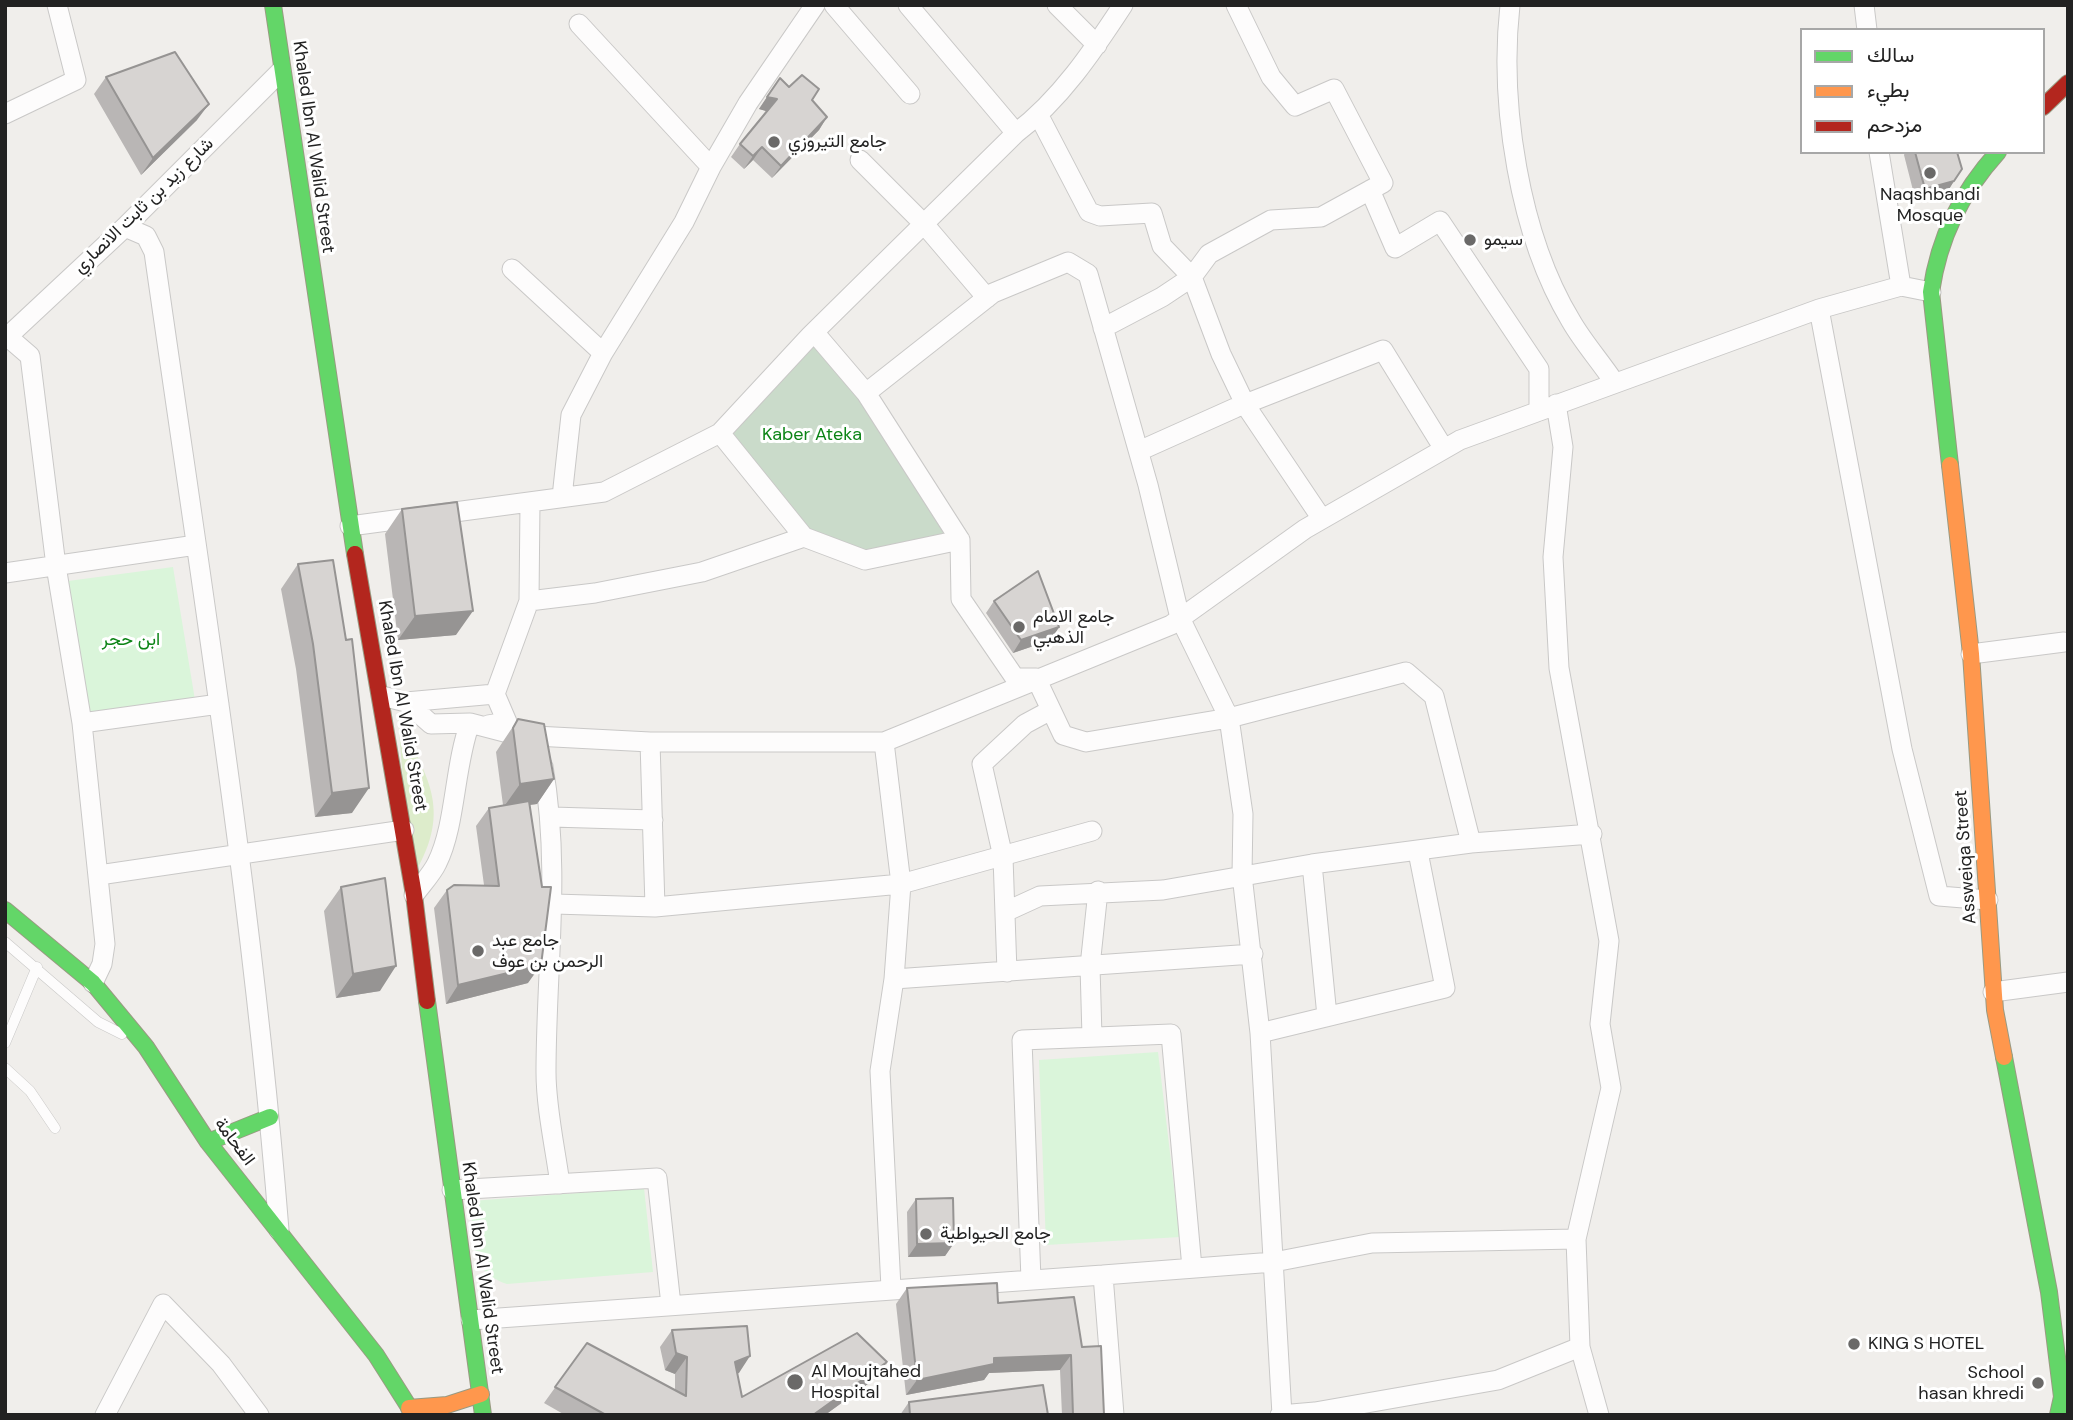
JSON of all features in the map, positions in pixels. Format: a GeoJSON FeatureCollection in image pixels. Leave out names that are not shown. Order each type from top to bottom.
{"type":"FeatureCollection","features":[{"type":"Feature","properties":{"kind":"main road","name":"Khaled Ibn Al Walid Street"},"geometry":{"type":"LineString","coordinates":[[273,5],[350,526],[382,696],[414,895],[483,1415]]}},
{"type":"Feature","properties":{"kind":"main road"},"geometry":{"type":"LineString","coordinates":[[2045,105],[2068,83]]}},
{"type":"Feature","properties":{"kind":"main road","name":"Assweiqa Street"},"geometry":{"type":"LineString","coordinates":[[1996,154],[1961,200],[1943,233],[1934,261],[1931,292],[1971,654],[1993,992],[2058,1290],[2062,1397],[2058,1415]]}},
{"type":"Feature","properties":{"kind":"main road","name":"الفحامة"},"geometry":{"type":"LineString","coordinates":[[5,910],[93,983],[137,1038],[208,1142],[376,1355],[412,1411]]}},
{"type":"Feature","properties":{"kind":"main road"},"geometry":{"type":"LineString","coordinates":[[208,1142],[270,1117]]}},
{"type":"Feature","properties":{"kind":"main road"},"geometry":{"type":"LineString","coordinates":[[412,1411],[447,1405],[481,1394]]}},
{"type":"Feature","properties":{"kind":"street"},"geometry":{"type":"LineString","coordinates":[[5,114],[76,80],[57,5]]}},
{"type":"Feature","properties":{"kind":"street"},"geometry":{"type":"LineString","coordinates":[[562,497],[571,415],[603,353],[684,222],[710,167],[748,103],[815,5]]}},
{"type":"Feature","properties":{"kind":"street"},"geometry":{"type":"LineString","coordinates":[[834,5],[910,94]]}},
{"type":"Feature","properties":{"kind":"street"},"geometry":{"type":"LineString","coordinates":[[908,5],[1016,133]]}},
{"type":"Feature","properties":{"kind":"street"},"geometry":{"type":"LineString","coordinates":[[1057,5],[1097,45]]}},
{"type":"Feature","properties":{"kind":"street"},"geometry":{"type":"LineString","coordinates":[[350,526],[604,492],[720,433],[814,332],[1016,133],[1039,116],[1097,45],[1123,5]]}},
{"type":"Feature","properties":{"kind":"street"},"geometry":{"type":"LineString","coordinates":[[1103,327],[1192,278],[1209,254],[1271,220],[1321,217],[1384,183],[1334,89],[1295,106],[1271,76],[1236,5]]}},
{"type":"Feature","properties":{"kind":"street"},"geometry":{"type":"LineString","coordinates":[[1510,5],[1505,46],[1513,153],[1540,253],[1570,320],[1614,382]]}},
{"type":"Feature","properties":{"kind":"street"},"geometry":{"type":"LineString","coordinates":[[1864,5],[1867,28]]}},
{"type":"Feature","properties":{"kind":"street"},"geometry":{"type":"LineString","coordinates":[[579,24],[710,167]]}},
{"type":"Feature","properties":{"kind":"street","name":"شارع زيد بن ثابت الانصاري"},"geometry":{"type":"LineString","coordinates":[[6,338],[125,227],[281,71]]}},
{"type":"Feature","properties":{"kind":"street"},"geometry":{"type":"LineString","coordinates":[[1039,116],[1089,212],[1100,216],[1152,213],[1162,246],[1192,278],[1221,354],[1246,406],[1322,519]]}},
{"type":"Feature","properties":{"kind":"street"},"geometry":{"type":"LineString","coordinates":[[1879,154],[1901,286]]}},
{"type":"Feature","properties":{"kind":"street"},"geometry":{"type":"LineString","coordinates":[[860,160],[924,224],[987,298]]}},
{"type":"Feature","properties":{"kind":"street"},"geometry":{"type":"LineString","coordinates":[[1370,190],[1395,248],[1440,221],[1539,369],[1547,407],[1563,447],[1553,557],[1559,668],[1592,834],[1609,941],[1600,1024],[1611,1088],[1576,1239],[1580,1347],[1600,1415]]}},
{"type":"Feature","properties":{"kind":"street"},"geometry":{"type":"LineString","coordinates":[[125,227],[146,236],[154,252],[239,854],[270,1117],[279,1230]]}},
{"type":"Feature","properties":{"kind":"street"},"geometry":{"type":"LineString","coordinates":[[866,393],[987,298],[1068,262],[1088,274],[1139,451],[1180,618],[1229,718],[1243,814],[1242,875],[1254,954],[1260,1033],[1281,1415],[1315,1413],[1498,1380],[1580,1347]]}},
{"type":"Feature","properties":{"kind":"street"},"geometry":{"type":"LineString","coordinates":[[512,269],[603,353]]}},
{"type":"Feature","properties":{"kind":"street"},"geometry":{"type":"LineString","coordinates":[[479,724],[516,735],[650,742],[884,742],[1180,618],[1322,519],[1444,449],[1547,407],[1819,309],[1901,286],[1931,292]]}},
{"type":"Feature","properties":{"kind":"street"},"geometry":{"type":"LineString","coordinates":[[1819,309],[1902,749],[1939,895],[1988,900]]}},
{"type":"Feature","properties":{"kind":"street"},"geometry":{"type":"LineString","coordinates":[[814,332],[866,393],[960,540],[961,599],[1015,678],[1036,678]]}},
{"type":"Feature","properties":{"kind":"street"},"geometry":{"type":"LineString","coordinates":[[6,338],[30,356],[56,566],[82,723],[105,944],[102,964],[93,983]]}},
{"type":"Feature","properties":{"kind":"street"},"geometry":{"type":"LineString","coordinates":[[1139,451],[1383,350],[1444,449]]}},
{"type":"Feature","properties":{"kind":"street"},"geometry":{"type":"LineString","coordinates":[[720,433],[804,537],[865,560],[960,540]]}},
{"type":"Feature","properties":{"kind":"street"},"geometry":{"type":"LineString","coordinates":[[406,702],[431,724],[507,722],[495,694],[529,601],[530,503]]}},
{"type":"Feature","properties":{"kind":"street"},"geometry":{"type":"LineString","coordinates":[[529,601],[595,593],[702,572],[804,537]]}},
{"type":"Feature","properties":{"kind":"street"},"geometry":{"type":"LineString","coordinates":[[5,573],[196,545]]}},
{"type":"Feature","properties":{"kind":"street"},"geometry":{"type":"LineString","coordinates":[[1971,654],[2067,640]]}},
{"type":"Feature","properties":{"kind":"street"},"geometry":{"type":"LineString","coordinates":[[1036,678],[1063,735],[1086,741],[1229,718],[1406,672],[1434,696],[1471,844]]}},
{"type":"Feature","properties":{"kind":"street"},"geometry":{"type":"LineString","coordinates":[[382,696],[406,702],[495,694]]}},
{"type":"Feature","properties":{"kind":"street"},"geometry":{"type":"LineString","coordinates":[[82,723],[219,704]]}},
{"type":"Feature","properties":{"kind":"street"},"geometry":{"type":"LineString","coordinates":[[1007,972],[1003,857],[982,764],[1025,724],[1051,710]]}},
{"type":"Feature","properties":{"kind":"street"},"geometry":{"type":"LineString","coordinates":[[414,895],[438,863],[451,810],[459,758],[479,724]]}},
{"type":"Feature","properties":{"kind":"street"},"geometry":{"type":"LineString","coordinates":[[537,736],[552,817],[554,904],[546,1074],[560,1184]]}},
{"type":"Feature","properties":{"kind":"street"},"geometry":{"type":"LineString","coordinates":[[650,742],[655,907]]}},
{"type":"Feature","properties":{"kind":"street"},"geometry":{"type":"LineString","coordinates":[[884,742],[901,884],[894,979],[880,1071],[891,1288]]}},
{"type":"Feature","properties":{"kind":"street"},"geometry":{"type":"LineString","coordinates":[[552,817],[653,820]]}},
{"type":"Feature","properties":{"kind":"street"},"geometry":{"type":"LineString","coordinates":[[99,875],[404,830]]}},
{"type":"Feature","properties":{"kind":"street"},"geometry":{"type":"LineString","coordinates":[[554,904],[655,907],[901,884],[1092,831]]}},
{"type":"Feature","properties":{"kind":"street"},"geometry":{"type":"LineString","coordinates":[[1005,912],[1040,896],[1098,891],[1163,890],[1312,864],[1471,844],[1592,834]]}},
{"type":"Feature","properties":{"kind":"street"},"geometry":{"type":"LineString","coordinates":[[1260,1033],[1446,988],[1418,852]]}},
{"type":"Feature","properties":{"kind":"street"},"geometry":{"type":"LineString","coordinates":[[1312,864],[1327,1016]]}},
{"type":"Feature","properties":{"kind":"street"},"geometry":{"type":"LineString","coordinates":[[1092,1037],[1090,966],[1098,891]]}},
{"type":"Feature","properties":{"kind":"street"},"geometry":{"type":"LineString","coordinates":[[894,979],[1254,954]]}},
{"type":"Feature","properties":{"kind":"street"},"geometry":{"type":"LineString","coordinates":[[1993,992],[2068,982]]}},
{"type":"Feature","properties":{"kind":"street"},"geometry":{"type":"LineString","coordinates":[[1031,1280],[1022,1040],[1171,1034],[1192,1268]]}},
{"type":"Feature","properties":{"kind":"street"},"geometry":{"type":"LineString","coordinates":[[452,1190],[657,1178],[671,1305]]}},
{"type":"Feature","properties":{"kind":"street"},"geometry":{"type":"LineString","coordinates":[[471,1320],[1274,1262],[1371,1243],[1576,1239]]}},
{"type":"Feature","properties":{"kind":"street"},"geometry":{"type":"LineString","coordinates":[[1103,1275],[1114,1415]]}},
{"type":"Feature","properties":{"kind":"street"},"geometry":{"type":"LineString","coordinates":[[105,1415],[163,1304],[221,1364],[259,1415]]}},
{"type":"Feature","properties":{"kind":"lane"},"geometry":{"type":"LineString","coordinates":[[5,942],[98,1022],[114,1031],[137,1038]]}},
{"type":"Feature","properties":{"kind":"lane"},"geometry":{"type":"LineString","coordinates":[[5,1043],[37,967]]}},
{"type":"Feature","properties":{"kind":"lane"},"geometry":{"type":"LineString","coordinates":[[5,1068],[30,1091],[55,1128]]}},
{"type":"Feature","properties":{"kind":"green space","name":"Kaber Ateka"},"geometry":{"type":"Polygon","coordinates":[[[811,335],[866,393],[955,540],[865,560],[804,537],[723,431],[811,335]]]}},
{"type":"Feature","properties":{"kind":"green space","name":"ابن حجر"},"geometry":{"type":"Polygon","coordinates":[[[173,567],[195,700],[88,713],[68,581],[173,567]]]}},
{"type":"Feature","properties":{"kind":"green space"},"geometry":{"type":"Polygon","coordinates":[[[398,718],[427,779],[434,815],[424,856],[411,880],[398,718]]]}},
{"type":"Feature","properties":{"kind":"green space"},"geometry":{"type":"Polygon","coordinates":[[[1158,1052],[1180,1237],[1046,1245],[1039,1060],[1158,1052]]]}},
{"type":"Feature","properties":{"kind":"green space"},"geometry":{"type":"Polygon","coordinates":[[[644,1188],[653,1272],[507,1284],[494,1278],[478,1261],[473,1240],[471,1201],[644,1188]]]}},
{"type":"Feature","properties":{"kind":"building"},"geometry":{"type":"Polygon","coordinates":[[[175,52],[209,104],[153,158],[106,77],[175,52]]]}},
{"type":"Feature","properties":{"kind":"building","name":"جامع التيروزي"},"geometry":{"type":"Polygon","coordinates":[[[802,75],[819,89],[812,100],[827,117],[781,166],[762,147],[753,156],[740,144],[777,99],[767,97],[780,78],[789,87],[802,75]]]}},
{"type":"Feature","properties":{"kind":"building"},"geometry":{"type":"Polygon","coordinates":[[[1916,154],[1958,154],[1962,169],[1954,181],[1925,189],[1916,154]]]}},
{"type":"Feature","properties":{"kind":"building"},"geometry":{"type":"Polygon","coordinates":[[[457,502],[473,611],[415,616],[402,509],[457,502]]]}},
{"type":"Feature","properties":{"kind":"building"},"geometry":{"type":"Polygon","coordinates":[[[333,560],[346,640],[352,639],[369,788],[332,793],[313,644],[298,564],[333,560]]]}},
{"type":"Feature","properties":{"kind":"building"},"geometry":{"type":"Polygon","coordinates":[[[1038,571],[1059,627],[1021,640],[994,601],[1038,571]]]}},
{"type":"Feature","properties":{"kind":"building"},"geometry":{"type":"Polygon","coordinates":[[[518,719],[544,724],[554,779],[520,784],[513,728],[518,719]]]}},
{"type":"Feature","properties":{"kind":"building"},"geometry":{"type":"Polygon","coordinates":[[[529,801],[542,887],[551,887],[541,965],[458,985],[447,890],[454,885],[499,886],[489,808],[529,801]]]}},
{"type":"Feature","properties":{"kind":"building"},"geometry":{"type":"Polygon","coordinates":[[[385,878],[396,966],[353,974],[341,887],[385,878]]]}},
{"type":"Feature","properties":{"kind":"building"},"geometry":{"type":"Polygon","coordinates":[[[953,1198],[954,1243],[917,1244],[916,1199],[953,1198]]]}},
{"type":"Feature","properties":{"kind":"building"},"geometry":{"type":"Polygon","coordinates":[[[997,1283],[998,1303],[1074,1297],[1082,1347],[1101,1346],[1104,1415],[1073,1415],[1071,1355],[994,1358],[994,1364],[917,1380],[907,1288],[997,1283]]]}},
{"type":"Feature","properties":{"kind":"building"},"geometry":{"type":"Polygon","coordinates":[[[747,1326],[750,1356],[735,1362],[742,1397],[857,1333],[887,1362],[813,1415],[606,1415],[555,1387],[587,1343],[686,1396],[687,1357],[676,1353],[672,1330],[747,1326]]]}},
{"type":"Feature","properties":{"kind":"building"},"geometry":{"type":"Polygon","coordinates":[[[1043,1385],[1048,1415],[910,1415],[909,1402],[1043,1385]]]}},
{"type":"Feature","properties":{"kind":"traffic: fast"},"geometry":{"type":"LineString","coordinates":[[273,5],[355,554]]}},
{"type":"Feature","properties":{"kind":"traffic: fast"},"geometry":{"type":"LineString","coordinates":[[1950,465],[1931,292],[1940,253],[1954,217],[1973,183],[1996,154]]}},
{"type":"Feature","properties":{"kind":"traffic: fast"},"geometry":{"type":"LineString","coordinates":[[5,910],[93,983],[146,1047],[208,1142],[376,1355],[414,1415]]}},
{"type":"Feature","properties":{"kind":"traffic: fast"},"geometry":{"type":"LineString","coordinates":[[427,1001],[483,1415]]}},
{"type":"Feature","properties":{"kind":"traffic: fast"},"geometry":{"type":"LineString","coordinates":[[2004,1057],[2049,1292],[2062,1397],[2058,1415]]}},
{"type":"Feature","properties":{"kind":"traffic: fast"},"geometry":{"type":"LineString","coordinates":[[208,1142],[270,1117]]}},
{"type":"Feature","properties":{"kind":"traffic: slow"},"geometry":{"type":"LineString","coordinates":[[1950,465],[1971,654],[1995,1010],[2004,1057]]}},
{"type":"Feature","properties":{"kind":"traffic: slow"},"geometry":{"type":"LineString","coordinates":[[409,1408],[447,1405],[481,1394]]}},
{"type":"Feature","properties":{"kind":"traffic: jam"},"geometry":{"type":"LineString","coordinates":[[2045,105],[2068,83]]}},
{"type":"Feature","properties":{"kind":"traffic: jam"},"geometry":{"type":"LineString","coordinates":[[355,554],[414,895],[427,1001]]}},
{"type":"Feature","properties":{"kind":"place","name":"جامع التيروزي"},"geometry":{"type":"Point","coordinates":[774,142]}},
{"type":"Feature","properties":{"kind":"place","name":"Naqshbandi Mosque"},"geometry":{"type":"Point","coordinates":[1930,173]}},
{"type":"Feature","properties":{"kind":"place","name":"سيمو"},"geometry":{"type":"Point","coordinates":[1470,240]}},
{"type":"Feature","properties":{"kind":"place","name":"جامع الامام الذهبي"},"geometry":{"type":"Point","coordinates":[1019,627]}},
{"type":"Feature","properties":{"kind":"place","name":"جامع عبد الرحمن بن عوف"},"geometry":{"type":"Point","coordinates":[478,951]}},
{"type":"Feature","properties":{"kind":"place","name":"جامع الحيواطية"},"geometry":{"type":"Point","coordinates":[926,1234]}},
{"type":"Feature","properties":{"kind":"place","name":"KING S HOTEL"},"geometry":{"type":"Point","coordinates":[1854,1344]}},
{"type":"Feature","properties":{"kind":"place","name":"Al Moujtahed Hospital"},"geometry":{"type":"Point","coordinates":[795,1382]}},
{"type":"Feature","properties":{"kind":"place","name":"School hasan khredi"},"geometry":{"type":"Point","coordinates":[2038,1383]}}]}
